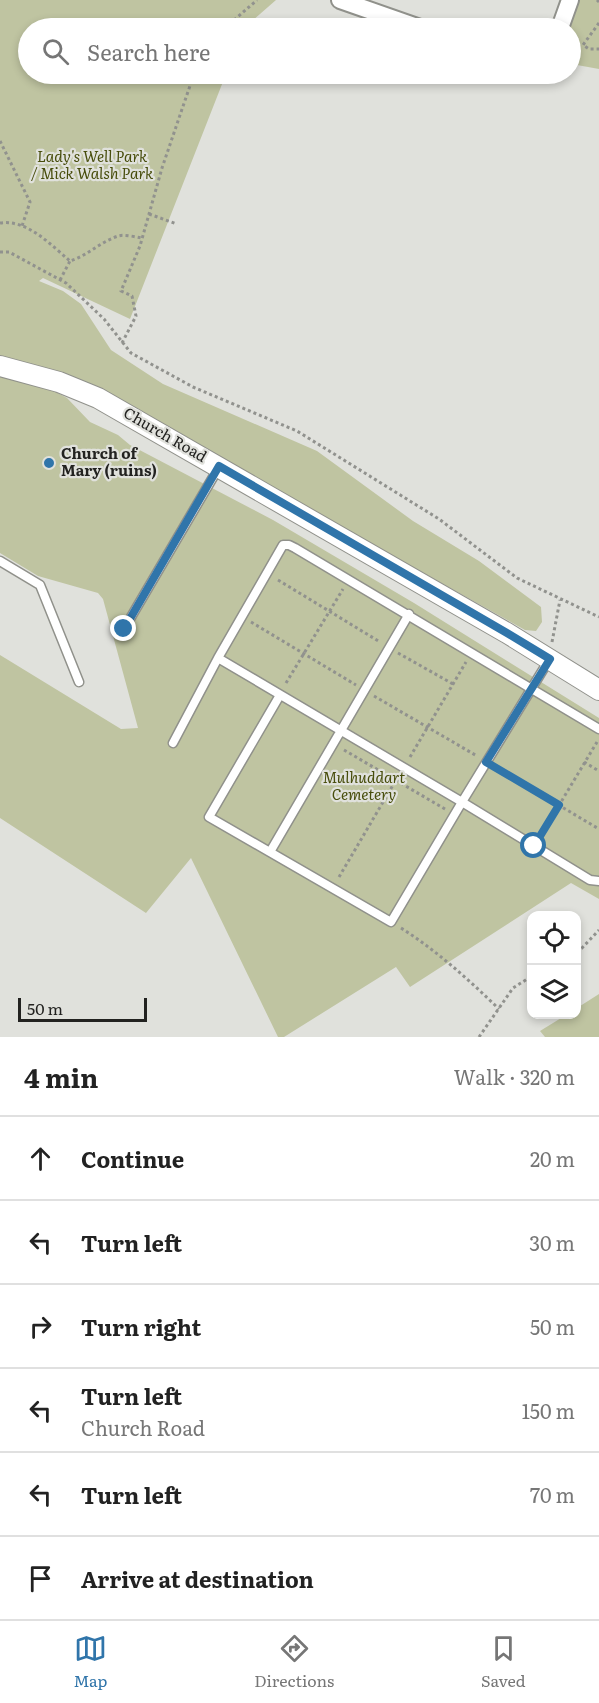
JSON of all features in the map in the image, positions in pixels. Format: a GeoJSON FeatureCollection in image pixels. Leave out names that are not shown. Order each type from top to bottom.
{"type":"FeatureCollection","features":[{"type":"Feature","properties":{"kind":"street"},"geometry":{"type":"LineString","coordinates":[[340,0],[391,18]]}},
{"type":"Feature","properties":{"kind":"street"},"geometry":{"type":"LineString","coordinates":[[564,18],[570,0]]}},
{"type":"Feature","properties":{"kind":"street","name":"Church Road"},"geometry":{"type":"LineString","coordinates":[[0,366],[58,382],[98,398],[219,466],[599,690]]}},
{"type":"Feature","properties":{"kind":"lane"},"geometry":{"type":"LineString","coordinates":[[124,629],[219,466]]}},
{"type":"Feature","properties":{"kind":"lane"},"geometry":{"type":"LineString","coordinates":[[173,743],[218,658],[283,545],[289,545],[349,579],[599,729]]}},
{"type":"Feature","properties":{"kind":"lane"},"geometry":{"type":"LineString","coordinates":[[0,561],[40,585],[79,682]]}},
{"type":"Feature","properties":{"kind":"lane"},"geometry":{"type":"LineString","coordinates":[[270,852],[409,614]]}},
{"type":"Feature","properties":{"kind":"lane"},"geometry":{"type":"LineString","coordinates":[[218,658],[590,880],[599,880]]}},
{"type":"Feature","properties":{"kind":"lane"},"geometry":{"type":"LineString","coordinates":[[280,695],[209,817],[391,922],[531,689],[547,658]]}},
{"type":"Feature","properties":{"kind":"path"},"geometry":{"type":"LineString","coordinates":[[236,18],[257,0]]}},
{"type":"Feature","properties":{"kind":"path"},"geometry":{"type":"LineString","coordinates":[[599,23],[583,45],[589,49],[599,49]]}},
{"type":"Feature","properties":{"kind":"path"},"geometry":{"type":"LineString","coordinates":[[122,343],[136,316],[132,296],[121,291],[142,238],[162,168],[191,84]]}},
{"type":"Feature","properties":{"kind":"path"},"geometry":{"type":"LineString","coordinates":[[0,141],[30,202],[22,226]]}},
{"type":"Feature","properties":{"kind":"path"},"geometry":{"type":"LineString","coordinates":[[149,214],[177,224]]}},
{"type":"Feature","properties":{"kind":"path"},"geometry":{"type":"LineString","coordinates":[[0,223],[22,226],[43,238],[70,261]]}},
{"type":"Feature","properties":{"kind":"path"},"geometry":{"type":"LineString","coordinates":[[60,280],[70,261],[81,258],[99,245],[120,235],[142,238]]}},
{"type":"Feature","properties":{"kind":"path"},"geometry":{"type":"LineString","coordinates":[[0,252],[9,252],[66,283],[104,319],[130,353],[193,387],[297,431],[439,519],[517,578],[599,617]]}},
{"type":"Feature","properties":{"kind":"path"},"geometry":{"type":"LineString","coordinates":[[266,573],[453,684]]}},
{"type":"Feature","properties":{"kind":"path"},"geometry":{"type":"LineString","coordinates":[[280,695],[349,579]]}},
{"type":"Feature","properties":{"kind":"path"},"geometry":{"type":"LineString","coordinates":[[547,658],[554,639],[560,600]]}},
{"type":"Feature","properties":{"kind":"path"},"geometry":{"type":"LineString","coordinates":[[242,616],[599,829]]}},
{"type":"Feature","properties":{"kind":"path"},"geometry":{"type":"LineString","coordinates":[[403,768],[471,652]]}},
{"type":"Feature","properties":{"kind":"path"},"geometry":{"type":"LineString","coordinates":[[534,846],[599,738]]}},
{"type":"Feature","properties":{"kind":"path"},"geometry":{"type":"LineString","coordinates":[[333,743],[455,815]]}},
{"type":"Feature","properties":{"kind":"path"},"geometry":{"type":"LineString","coordinates":[[584,762],[599,771]]}},
{"type":"Feature","properties":{"kind":"path"},"geometry":{"type":"LineString","coordinates":[[332,888],[396,780]]}},
{"type":"Feature","properties":{"kind":"path"},"geometry":{"type":"LineString","coordinates":[[391,922],[439,954],[499,1009]]}},
{"type":"Feature","properties":{"kind":"path"},"geometry":{"type":"LineString","coordinates":[[581,948],[599,930]]}},
{"type":"Feature","properties":{"kind":"path"},"geometry":{"type":"LineString","coordinates":[[479,1037],[513,988],[527,979]]}},
{"type":"Feature","properties":{"kind":"green space","name":"Lady's Well Park / Mick Walsh Park"},"geometry":{"type":"Polygon","coordinates":[[[0,0],[276,0],[255,18],[18,18],[18,84],[222,84],[130,319],[43,278],[39,281],[63,291],[81,304],[111,350],[163,384],[317,451],[413,521],[479,561],[541,607],[542,622],[536,631],[525,630],[79,380],[0,358],[0,0]]]}},
{"type":"Feature","properties":{"kind":"green space"},"geometry":{"type":"Polygon","coordinates":[[[579,0],[599,0],[599,69],[581,66],[581,18],[573,18],[579,0]]]}},
{"type":"Feature","properties":{"kind":"green space","name":"Mulhuddart Cemetery"},"geometry":{"type":"Polygon","coordinates":[[[0,377],[45,386],[67,398],[90,422],[273,520],[414,603],[599,718],[599,899],[571,883],[410,987],[396,967],[284,1037],[278,1037],[191,858],[146,913],[0,818],[0,655],[121,729],[138,728],[103,599],[98,593],[38,576],[0,553],[0,377]]]}},
{"type":"Feature","properties":{"kind":"green space"},"geometry":{"type":"Polygon","coordinates":[[[599,994],[599,1037],[545,1037],[540,1031],[560,1019],[581,1019],[581,1005],[599,994]]]}},
{"type":"Feature","properties":{"kind":"place","name":"Church of Mary (ruins)"},"geometry":{"type":"Point","coordinates":[49,463]}},
{"type":"Feature","properties":{"kind":"route"},"geometry":{"type":"LineString","coordinates":[[124,629],[219,466],[550,659],[486,762],[559,805],[534,846]]}}]}
